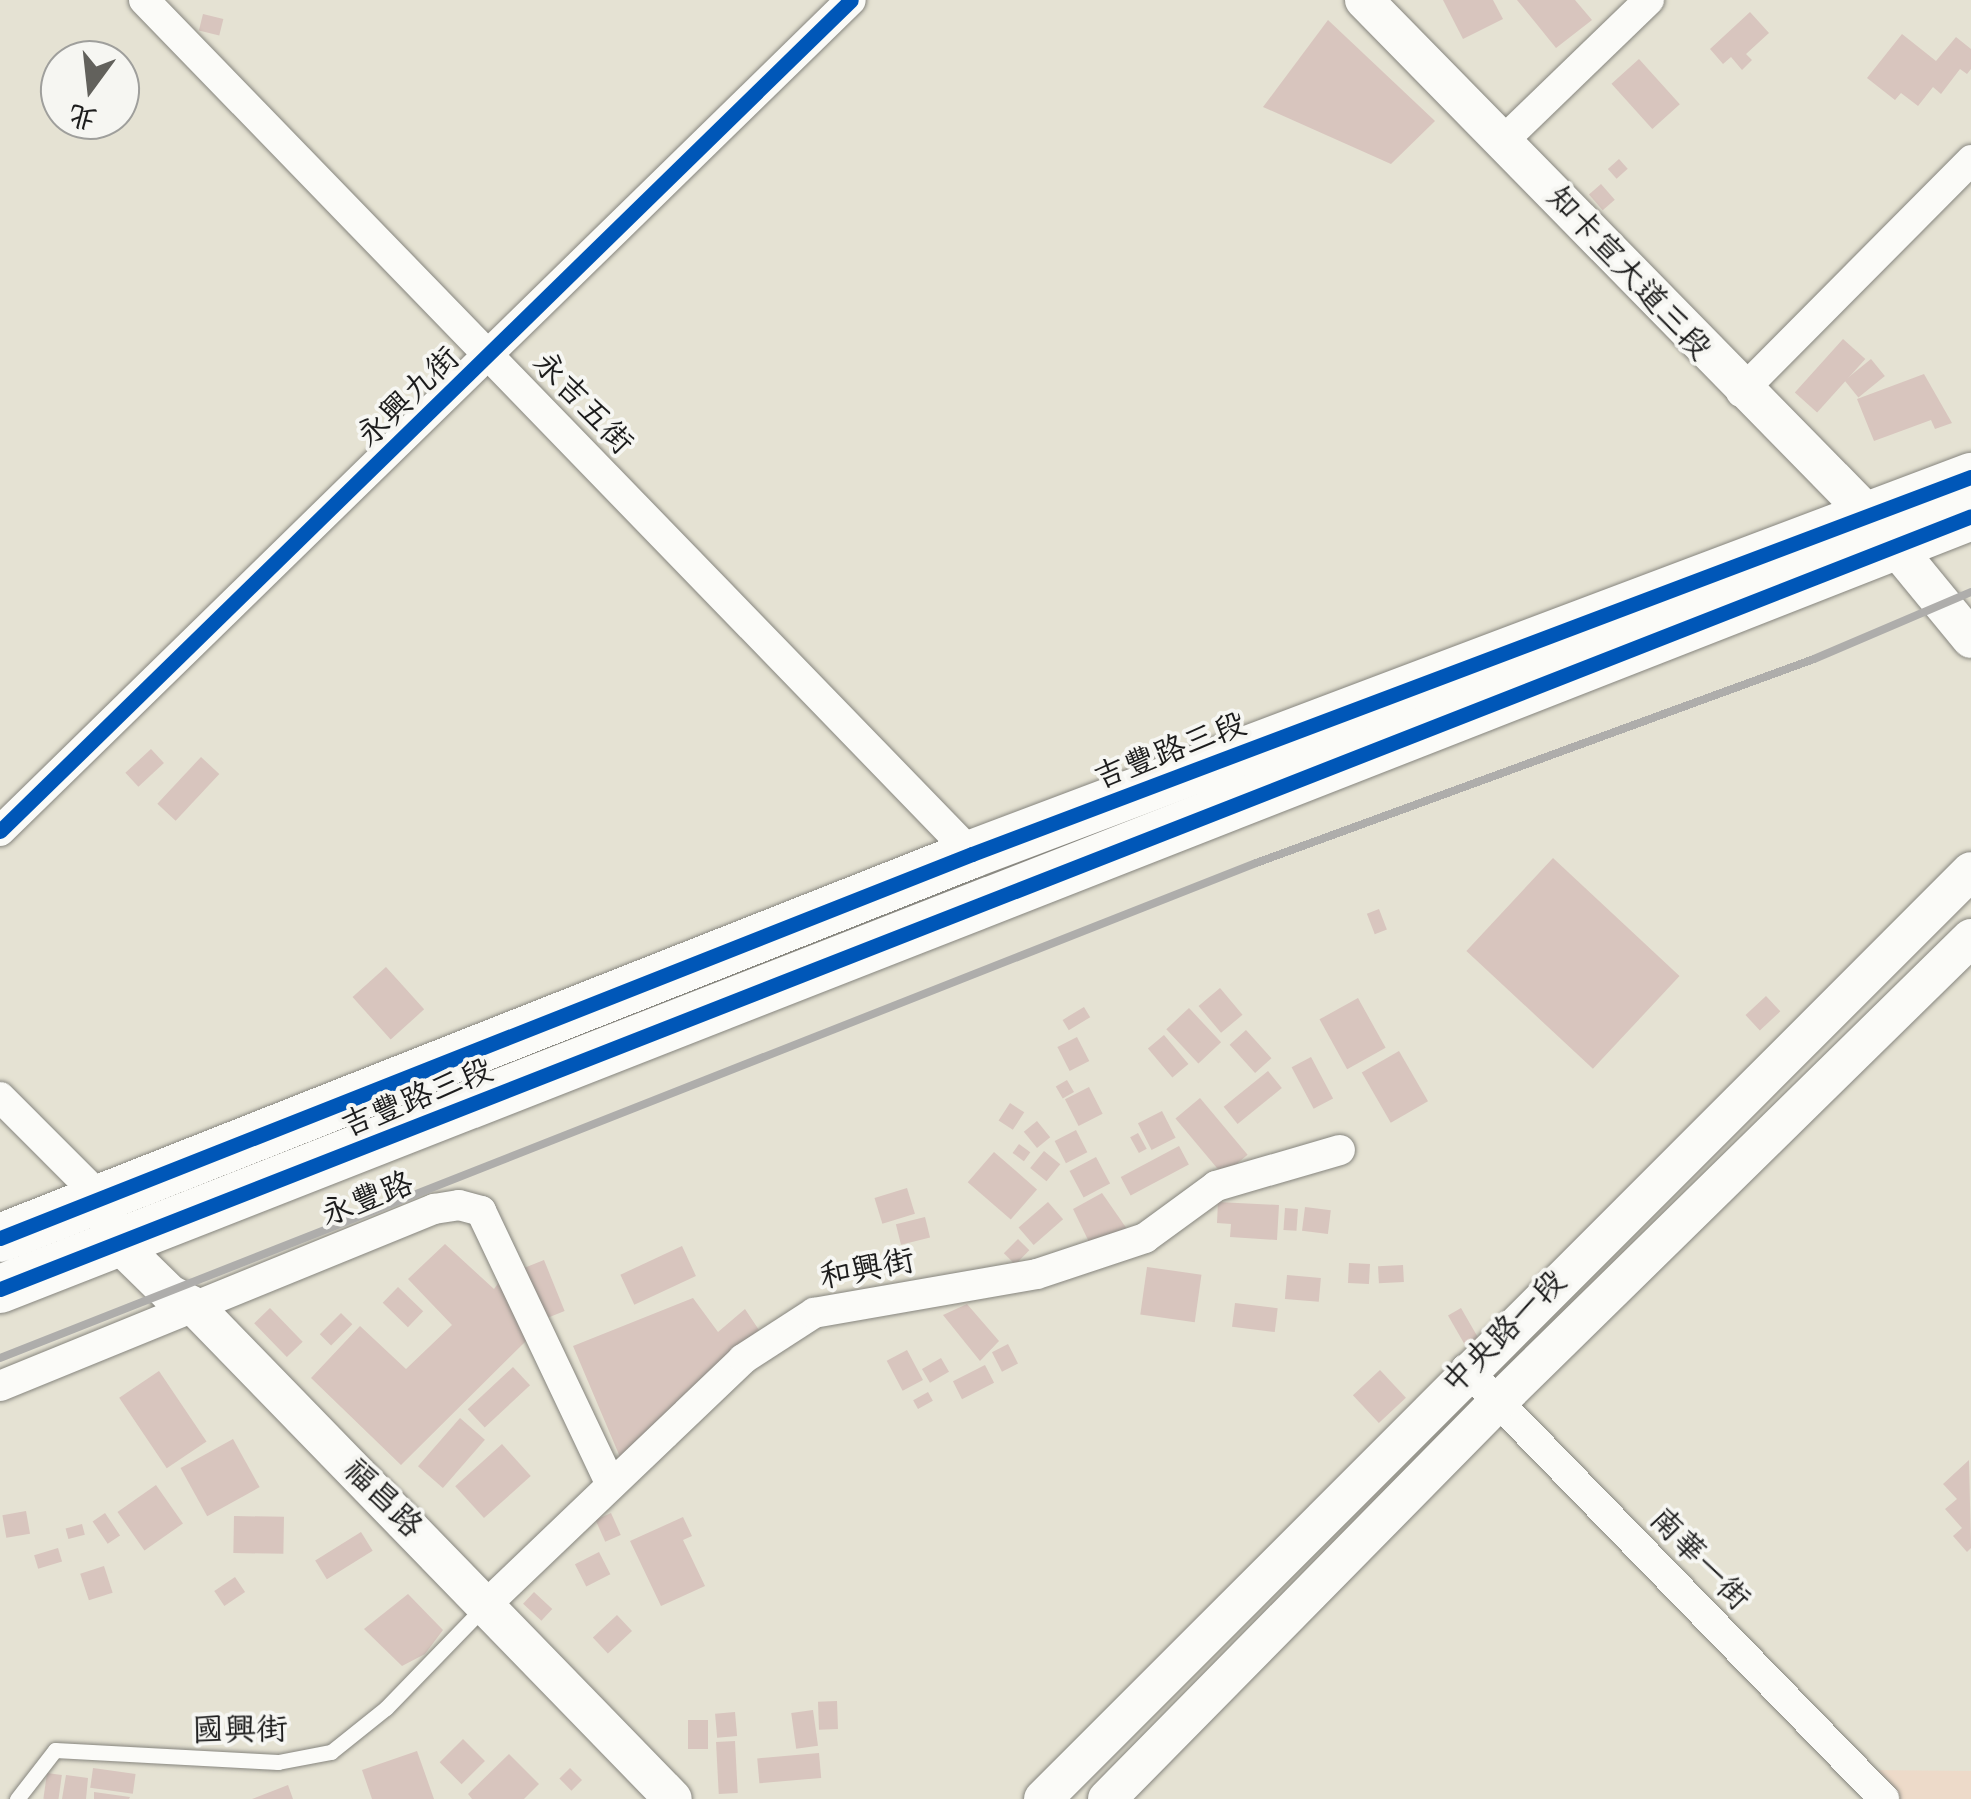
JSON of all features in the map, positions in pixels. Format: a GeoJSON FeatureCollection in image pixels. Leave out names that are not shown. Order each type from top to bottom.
{"type":"FeatureCollection","features":[{"type":"Feature","properties":{"kind":"main road","name":"吉豐路三段"},"geometry":{"type":"LineString","coordinates":[[0,1289],[121,1246],[1098,854],[1882,531],[1971,477]]}},
{"type":"Feature","properties":{"kind":"main road","name":"吉豐路三段"},"geometry":{"type":"LineString","coordinates":[[0,1238],[972,854],[1882,531],[1971,516]]}},
{"type":"Feature","properties":{"kind":"street","name":"永吉五街"},"geometry":{"type":"LineString","coordinates":[[144,0],[972,854]]}},
{"type":"Feature","properties":{"kind":"street","name":"永興九街"},"geometry":{"type":"LineString","coordinates":[[0,831],[852,0]]}},
{"type":"Feature","properties":{"kind":"street","name":"知卡宣大道三段"},"geometry":{"type":"LineString","coordinates":[[1364,0],[1503,140],[1741,392],[1882,531],[1971,638]]}},
{"type":"Feature","properties":{"kind":"street"},"geometry":{"type":"LineString","coordinates":[[1503,140],[1649,0]]}},
{"type":"Feature","properties":{"kind":"street"},"geometry":{"type":"LineString","coordinates":[[1741,392],[1971,160]]}},
{"type":"Feature","properties":{"kind":"street","name":"中央路一段"},"geometry":{"type":"LineString","coordinates":[[1043,1799],[1466,1369],[1971,872]]}},
{"type":"Feature","properties":{"kind":"street","name":"中央路一段"},"geometry":{"type":"LineString","coordinates":[[1108,1799],[1499,1401],[1971,938]]}},
{"type":"Feature","properties":{"kind":"street"},"geometry":{"type":"LineString","coordinates":[[0,1097],[100,1197]]}},
{"type":"Feature","properties":{"kind":"street","name":"和興街"},"geometry":{"type":"LineString","coordinates":[[488,1603],[743,1358],[814,1313],[1037,1274],[1145,1238],[1216,1186],[1340,1150]]}},
{"type":"Feature","properties":{"kind":"street","name":"福昌路"},"geometry":{"type":"LineString","coordinates":[[100,1197],[121,1246],[170,1294],[194,1306],[488,1603],[673,1799]]}},
{"type":"Feature","properties":{"kind":"street","name":"永豐路"},"geometry":{"type":"LineString","coordinates":[[0,1386],[434,1210],[481,1211],[611,1486]]}},
{"type":"Feature","properties":{"kind":"street","name":"南華一街"},"geometry":{"type":"LineString","coordinates":[[1466,1369],[1884,1799]]}},
{"type":"Feature","properties":{"kind":"lane","name":"國興街"},"geometry":{"type":"LineString","coordinates":[[17,1799],[54,1750],[278,1762],[330,1752],[386,1708],[488,1603]]}},
{"type":"Feature","properties":{"kind":"shaded area"},"geometry":{"type":"Polygon","coordinates":[[[1868,1770],[1971,1771],[1971,1799],[1896,1799],[1868,1770]]]}},
{"type":"Feature","properties":{"kind":"building"},"geometry":{"type":"Polygon","coordinates":[[[1443,0],[1493,0],[1503,19],[1463,39],[1443,0]]]}},
{"type":"Feature","properties":{"kind":"building"},"geometry":{"type":"Polygon","coordinates":[[[1517,0],[1575,0],[1592,20],[1556,48],[1517,0]]]}},
{"type":"Feature","properties":{"kind":"building"},"geometry":{"type":"Polygon","coordinates":[[[1750,12],[1769,33],[1746,54],[1752,60],[1742,70],[1731,57],[1723,64],[1710,49],[1750,12]]]}},
{"type":"Feature","properties":{"kind":"building"},"geometry":{"type":"Polygon","coordinates":[[[203,14],[223,19],[219,36],[199,30],[203,14]]]}},
{"type":"Feature","properties":{"kind":"building"},"geometry":{"type":"Polygon","coordinates":[[[1328,20],[1435,121],[1391,164],[1263,107],[1328,20]]]}},
{"type":"Feature","properties":{"kind":"building"},"geometry":{"type":"Polygon","coordinates":[[[1902,34],[1936,61],[1956,37],[1971,49],[1971,69],[1967,74],[1960,69],[1941,94],[1933,87],[1918,106],[1901,93],[1895,100],[1867,78],[1902,34]]]}},
{"type":"Feature","properties":{"kind":"building"},"geometry":{"type":"Polygon","coordinates":[[[1639,59],[1680,104],[1652,129],[1612,84],[1639,59]]]}},
{"type":"Feature","properties":{"kind":"building"},"geometry":{"type":"Polygon","coordinates":[[[1619,159],[1628,169],[1617,179],[1608,169],[1619,159]]]}},
{"type":"Feature","properties":{"kind":"building"},"geometry":{"type":"Polygon","coordinates":[[[1601,184],[1615,200],[1603,210],[1589,194],[1601,184]]]}},
{"type":"Feature","properties":{"kind":"building"},"geometry":{"type":"Polygon","coordinates":[[[1843,339],[1865,359],[1817,413],[1795,393],[1843,339]]]}},
{"type":"Feature","properties":{"kind":"building"},"geometry":{"type":"Polygon","coordinates":[[[1871,359],[1885,376],[1858,397],[1845,380],[1871,359]]]}},
{"type":"Feature","properties":{"kind":"building"},"geometry":{"type":"Polygon","coordinates":[[[1924,374],[1952,423],[1935,429],[1931,420],[1874,441],[1857,399],[1924,374]]]}},
{"type":"Feature","properties":{"kind":"building"},"geometry":{"type":"Polygon","coordinates":[[[151,749],[164,763],[138,787],[125,773],[151,749]]]}},
{"type":"Feature","properties":{"kind":"building"},"geometry":{"type":"Polygon","coordinates":[[[201,757],[219,774],[176,821],[157,804],[201,757]]]}},
{"type":"Feature","properties":{"kind":"building"},"geometry":{"type":"Polygon","coordinates":[[[1553,858],[1680,976],[1593,1069],[1466,951],[1553,858]]]}},
{"type":"Feature","properties":{"kind":"building"},"geometry":{"type":"Polygon","coordinates":[[[1379,909],[1387,930],[1375,934],[1367,914],[1379,909]]]}},
{"type":"Feature","properties":{"kind":"building"},"geometry":{"type":"Polygon","coordinates":[[[386,967],[424,1009],[391,1039],[353,997],[386,967]]]}},
{"type":"Feature","properties":{"kind":"building"},"geometry":{"type":"Polygon","coordinates":[[[1220,988],[1242,1015],[1221,1033],[1199,1006],[1220,988]]]}},
{"type":"Feature","properties":{"kind":"building"},"geometry":{"type":"Polygon","coordinates":[[[1766,996],[1780,1011],[1760,1030],[1746,1015],[1766,996]]]}},
{"type":"Feature","properties":{"kind":"building"},"geometry":{"type":"Polygon","coordinates":[[[1358,998],[1386,1048],[1347,1069],[1320,1019],[1358,998]]]}},
{"type":"Feature","properties":{"kind":"building"},"geometry":{"type":"Polygon","coordinates":[[[1084,1007],[1090,1017],[1069,1030],[1063,1020],[1084,1007]]]}},
{"type":"Feature","properties":{"kind":"building"},"geometry":{"type":"Polygon","coordinates":[[[1189,1008],[1221,1042],[1198,1064],[1166,1029],[1189,1008]]]}},
{"type":"Feature","properties":{"kind":"building"},"geometry":{"type":"Polygon","coordinates":[[[1246,1030],[1271,1058],[1255,1073],[1230,1045],[1246,1030]]]}},
{"type":"Feature","properties":{"kind":"building"},"geometry":{"type":"Polygon","coordinates":[[[1164,1035],[1188,1064],[1172,1078],[1148,1048],[1164,1035]]]}},
{"type":"Feature","properties":{"kind":"building"},"geometry":{"type":"Polygon","coordinates":[[[1077,1037],[1089,1061],[1070,1071],[1057,1047],[1077,1037]]]}},
{"type":"Feature","properties":{"kind":"building"},"geometry":{"type":"Polygon","coordinates":[[[1399,1051],[1428,1101],[1391,1123],[1362,1072],[1399,1051]]]}},
{"type":"Feature","properties":{"kind":"building"},"geometry":{"type":"Polygon","coordinates":[[[1311,1057],[1333,1098],[1314,1109],[1292,1067],[1311,1057]]]}},
{"type":"Feature","properties":{"kind":"building"},"geometry":{"type":"Polygon","coordinates":[[[1268,1071],[1282,1088],[1238,1124],[1224,1107],[1268,1071]]]}},
{"type":"Feature","properties":{"kind":"building"},"geometry":{"type":"Polygon","coordinates":[[[1067,1080],[1074,1092],[1063,1099],[1056,1086],[1067,1080]]]}},
{"type":"Feature","properties":{"kind":"building"},"geometry":{"type":"Polygon","coordinates":[[[1089,1087],[1103,1114],[1079,1126],[1065,1099],[1089,1087]]]}},
{"type":"Feature","properties":{"kind":"building"},"geometry":{"type":"Polygon","coordinates":[[[1200,1098],[1248,1155],[1223,1175],[1175,1119],[1200,1098]]]}},
{"type":"Feature","properties":{"kind":"building"},"geometry":{"type":"Polygon","coordinates":[[[1010,1103],[1024,1112],[1013,1130],[999,1121],[1010,1103]]]}},
{"type":"Feature","properties":{"kind":"building"},"geometry":{"type":"Polygon","coordinates":[[[1162,1111],[1176,1138],[1152,1150],[1138,1123],[1162,1111]]]}},
{"type":"Feature","properties":{"kind":"building"},"geometry":{"type":"Polygon","coordinates":[[[1037,1121],[1050,1137],[1037,1148],[1024,1132],[1037,1121]]]}},
{"type":"Feature","properties":{"kind":"building"},"geometry":{"type":"Polygon","coordinates":[[[1076,1130],[1087,1152],[1066,1163],[1055,1141],[1076,1130]]]}},
{"type":"Feature","properties":{"kind":"building"},"geometry":{"type":"Polygon","coordinates":[[[1138,1133],[1147,1149],[1139,1153],[1130,1137],[1138,1133]]]}},
{"type":"Feature","properties":{"kind":"building"},"geometry":{"type":"Polygon","coordinates":[[[1019,1144],[1030,1152],[1024,1161],[1013,1153],[1019,1144]]]}},
{"type":"Feature","properties":{"kind":"building"},"geometry":{"type":"Polygon","coordinates":[[[1179,1146],[1189,1165],[1131,1196],[1121,1177],[1179,1146]]]}},
{"type":"Feature","properties":{"kind":"building"},"geometry":{"type":"Polygon","coordinates":[[[1044,1151],[1060,1164],[1046,1181],[1030,1168],[1044,1151]]]}},
{"type":"Feature","properties":{"kind":"building"},"geometry":{"type":"Polygon","coordinates":[[[994,1152],[1037,1189],[1011,1220],[968,1182],[994,1152]]]}},
{"type":"Feature","properties":{"kind":"building"},"geometry":{"type":"Polygon","coordinates":[[[1096,1157],[1110,1183],[1084,1198],[1070,1171],[1096,1157]]]}},
{"type":"Feature","properties":{"kind":"building"},"geometry":{"type":"Polygon","coordinates":[[[907,1188],[915,1214],[882,1224],[874,1198],[907,1188]]]}},
{"type":"Feature","properties":{"kind":"building"},"geometry":{"type":"Polygon","coordinates":[[[1102,1193],[1127,1229],[1091,1246],[1073,1209],[1102,1193]]]}},
{"type":"Feature","properties":{"kind":"building"},"geometry":{"type":"Polygon","coordinates":[[[1048,1202],[1063,1219],[1034,1245],[1019,1228],[1048,1202]]]}},
{"type":"Feature","properties":{"kind":"building"},"geometry":{"type":"Polygon","coordinates":[[[1218,1202],[1279,1205],[1277,1240],[1230,1237],[1231,1224],[1217,1223],[1218,1202]]]}},
{"type":"Feature","properties":{"kind":"building"},"geometry":{"type":"Polygon","coordinates":[[[1305,1207],[1331,1210],[1328,1234],[1302,1231],[1305,1207]]]}},
{"type":"Feature","properties":{"kind":"building"},"geometry":{"type":"Polygon","coordinates":[[[1285,1208],[1298,1209],[1296,1231],[1283,1230],[1285,1208]]]}},
{"type":"Feature","properties":{"kind":"building"},"geometry":{"type":"Polygon","coordinates":[[[925,1217],[930,1237],[901,1245],[896,1224],[925,1217]]]}},
{"type":"Feature","properties":{"kind":"building"},"geometry":{"type":"Polygon","coordinates":[[[1018,1239],[1029,1250],[1015,1264],[1004,1253],[1018,1239]]]}},
{"type":"Feature","properties":{"kind":"building"},"geometry":{"type":"Polygon","coordinates":[[[445,1244],[494,1289],[502,1278],[527,1340],[401,1465],[311,1378],[360,1326],[406,1369],[452,1325],[408,1279],[445,1244]]]}},
{"type":"Feature","properties":{"kind":"building"},"geometry":{"type":"Polygon","coordinates":[[[682,1246],[696,1276],[634,1305],[620,1275],[682,1246]]]}},
{"type":"Feature","properties":{"kind":"building"},"geometry":{"type":"Polygon","coordinates":[[[544,1260],[565,1311],[540,1321],[519,1270],[544,1260]]]}},
{"type":"Feature","properties":{"kind":"building"},"geometry":{"type":"Polygon","coordinates":[[[1349,1263],[1370,1264],[1369,1284],[1348,1283],[1349,1263]]]}},
{"type":"Feature","properties":{"kind":"building"},"geometry":{"type":"Polygon","coordinates":[[[1403,1265],[1404,1282],[1379,1283],[1378,1266],[1403,1265]]]}},
{"type":"Feature","properties":{"kind":"building"},"geometry":{"type":"Polygon","coordinates":[[[1147,1267],[1201,1275],[1195,1322],[1140,1315],[1147,1267]]]}},
{"type":"Feature","properties":{"kind":"building"},"geometry":{"type":"Polygon","coordinates":[[[1287,1275],[1321,1278],[1319,1302],[1285,1299],[1287,1275]]]}},
{"type":"Feature","properties":{"kind":"building"},"geometry":{"type":"Polygon","coordinates":[[[398,1287],[423,1311],[408,1327],[383,1303],[398,1287]]]}},
{"type":"Feature","properties":{"kind":"building"},"geometry":{"type":"Polygon","coordinates":[[[693,1298],[718,1332],[745,1309],[759,1330],[620,1457],[573,1346],[693,1298]]]}},
{"type":"Feature","properties":{"kind":"building"},"geometry":{"type":"Polygon","coordinates":[[[1235,1303],[1278,1308],[1275,1332],[1232,1327],[1235,1303]]]}},
{"type":"Feature","properties":{"kind":"building"},"geometry":{"type":"Polygon","coordinates":[[[967,1304],[999,1341],[980,1361],[943,1315],[967,1304]]]}},
{"type":"Feature","properties":{"kind":"building"},"geometry":{"type":"Polygon","coordinates":[[[270,1308],[303,1342],[287,1357],[254,1323],[270,1308]]]}},
{"type":"Feature","properties":{"kind":"building"},"geometry":{"type":"Polygon","coordinates":[[[1461,1308],[1480,1341],[1467,1348],[1448,1316],[1461,1308]]]}},
{"type":"Feature","properties":{"kind":"building"},"geometry":{"type":"Polygon","coordinates":[[[341,1313],[352,1324],[331,1346],[320,1334],[341,1313]]]}},
{"type":"Feature","properties":{"kind":"building"},"geometry":{"type":"Polygon","coordinates":[[[1008,1344],[1018,1364],[1002,1372],[992,1352],[1008,1344]]]}},
{"type":"Feature","properties":{"kind":"building"},"geometry":{"type":"Polygon","coordinates":[[[907,1350],[923,1380],[903,1391],[887,1361],[907,1350]]]}},
{"type":"Feature","properties":{"kind":"building"},"geometry":{"type":"Polygon","coordinates":[[[941,1358],[949,1372],[930,1383],[922,1369],[941,1358]]]}},
{"type":"Feature","properties":{"kind":"building"},"geometry":{"type":"Polygon","coordinates":[[[985,1365],[994,1383],[962,1399],[953,1381],[985,1365]]]}},
{"type":"Feature","properties":{"kind":"building"},"geometry":{"type":"Polygon","coordinates":[[[513,1367],[530,1385],[485,1428],[468,1409],[513,1367]]]}},
{"type":"Feature","properties":{"kind":"building"},"geometry":{"type":"Polygon","coordinates":[[[1380,1370],[1406,1398],[1379,1423],[1353,1395],[1380,1370]]]}},
{"type":"Feature","properties":{"kind":"building"},"geometry":{"type":"Polygon","coordinates":[[[159,1371],[207,1441],[167,1468],[119,1398],[159,1371]]]}},
{"type":"Feature","properties":{"kind":"building"},"geometry":{"type":"Polygon","coordinates":[[[928,1392],[933,1401],[918,1409],[913,1400],[928,1392]]]}},
{"type":"Feature","properties":{"kind":"building"},"geometry":{"type":"Polygon","coordinates":[[[460,1418],[485,1440],[443,1488],[418,1466],[460,1418]]]}},
{"type":"Feature","properties":{"kind":"building"},"geometry":{"type":"Polygon","coordinates":[[[233,1439],[260,1487],[207,1516],[181,1468],[233,1439]]]}},
{"type":"Feature","properties":{"kind":"building"},"geometry":{"type":"Polygon","coordinates":[[[502,1444],[531,1476],[484,1518],[455,1486],[502,1444]]]}},
{"type":"Feature","properties":{"kind":"building"},"geometry":{"type":"Polygon","coordinates":[[[1969,1460],[1971,1548],[1967,1552],[1953,1536],[1962,1528],[1945,1509],[1957,1499],[1943,1484],[1969,1460]]]}},
{"type":"Feature","properties":{"kind":"building"},"geometry":{"type":"Polygon","coordinates":[[[156,1485],[183,1524],[144,1550],[117,1512],[156,1485]]]}},
{"type":"Feature","properties":{"kind":"building"},"geometry":{"type":"Polygon","coordinates":[[[26,1511],[30,1534],[6,1538],[2,1515],[26,1511]]]}},
{"type":"Feature","properties":{"kind":"building"},"geometry":{"type":"Polygon","coordinates":[[[105,1513],[120,1535],[108,1544],[93,1521],[105,1513]]]}},
{"type":"Feature","properties":{"kind":"building"},"geometry":{"type":"Polygon","coordinates":[[[611,1513],[621,1535],[605,1542],[595,1520],[611,1513]]]}},
{"type":"Feature","properties":{"kind":"building"},"geometry":{"type":"Polygon","coordinates":[[[234,1516],[284,1517],[283,1554],[233,1553],[234,1516]]]}},
{"type":"Feature","properties":{"kind":"building"},"geometry":{"type":"Polygon","coordinates":[[[683,1517],[692,1536],[683,1540],[705,1586],[661,1606],[630,1541],[683,1517]]]}},
{"type":"Feature","properties":{"kind":"building"},"geometry":{"type":"Polygon","coordinates":[[[82,1524],[85,1535],[68,1539],[66,1528],[82,1524]]]}},
{"type":"Feature","properties":{"kind":"building"},"geometry":{"type":"Polygon","coordinates":[[[361,1532],[373,1551],[327,1579],[315,1561],[361,1532]]]}},
{"type":"Feature","properties":{"kind":"building"},"geometry":{"type":"Polygon","coordinates":[[[58,1548],[62,1561],[38,1569],[34,1555],[58,1548]]]}},
{"type":"Feature","properties":{"kind":"building"},"geometry":{"type":"Polygon","coordinates":[[[599,1552],[610,1574],[586,1587],[575,1564],[599,1552]]]}},
{"type":"Feature","properties":{"kind":"building"},"geometry":{"type":"Polygon","coordinates":[[[104,1566],[113,1593],[89,1600],[80,1574],[104,1566]]]}},
{"type":"Feature","properties":{"kind":"building"},"geometry":{"type":"Polygon","coordinates":[[[235,1577],[245,1592],[224,1606],[214,1591],[235,1577]]]}},
{"type":"Feature","properties":{"kind":"building"},"geometry":{"type":"Polygon","coordinates":[[[534,1592],[552,1609],[541,1621],[523,1604],[534,1592]]]}},
{"type":"Feature","properties":{"kind":"building"},"geometry":{"type":"Polygon","coordinates":[[[408,1594],[443,1630],[425,1654],[402,1666],[364,1629],[408,1594]]]}},
{"type":"Feature","properties":{"kind":"building"},"geometry":{"type":"Polygon","coordinates":[[[617,1615],[632,1631],[608,1654],[593,1638],[617,1615]]]}},
{"type":"Feature","properties":{"kind":"building"},"geometry":{"type":"Polygon","coordinates":[[[837,1701],[838,1729],[819,1730],[818,1702],[837,1701]]]}},
{"type":"Feature","properties":{"kind":"building"},"geometry":{"type":"Polygon","coordinates":[[[813,1710],[818,1746],[796,1749],[791,1713],[813,1710]]]}},
{"type":"Feature","properties":{"kind":"building"},"geometry":{"type":"Polygon","coordinates":[[[735,1712],[737,1736],[717,1738],[715,1714],[735,1712]]]}},
{"type":"Feature","properties":{"kind":"building"},"geometry":{"type":"Polygon","coordinates":[[[688,1720],[708,1720],[708,1749],[688,1749],[688,1720]]]}},
{"type":"Feature","properties":{"kind":"building"},"geometry":{"type":"Polygon","coordinates":[[[463,1739],[485,1761],[462,1784],[440,1762],[463,1739]]]}},
{"type":"Feature","properties":{"kind":"building"},"geometry":{"type":"Polygon","coordinates":[[[735,1741],[738,1793],[719,1794],[716,1742],[735,1741]]]}},
{"type":"Feature","properties":{"kind":"building"},"geometry":{"type":"Polygon","coordinates":[[[417,1751],[434,1799],[372,1799],[362,1770],[417,1751]]]}},
{"type":"Feature","properties":{"kind":"building"},"geometry":{"type":"Polygon","coordinates":[[[819,1753],[821,1778],[759,1783],[757,1758],[819,1753]]]}},
{"type":"Feature","properties":{"kind":"building"},"geometry":{"type":"Polygon","coordinates":[[[509,1754],[539,1784],[524,1799],[472,1799],[468,1794],[509,1754]]]}},
{"type":"Feature","properties":{"kind":"building"},"geometry":{"type":"Polygon","coordinates":[[[93,1768],[136,1774],[133,1794],[90,1788],[93,1768]]]}},
{"type":"Feature","properties":{"kind":"building"},"geometry":{"type":"Polygon","coordinates":[[[570,1768],[582,1780],[571,1791],[559,1779],[570,1768]]]}},
{"type":"Feature","properties":{"kind":"building"},"geometry":{"type":"Polygon","coordinates":[[[47,1773],[62,1775],[58,1799],[43,1799],[47,1773]]]}},
{"type":"Feature","properties":{"kind":"building"},"geometry":{"type":"Polygon","coordinates":[[[66,1775],[88,1778],[86,1799],[62,1799],[66,1775]]]}},
{"type":"Feature","properties":{"kind":"building"},"geometry":{"type":"Polygon","coordinates":[[[288,1785],[293,1799],[252,1799],[288,1785]]]}},
{"type":"Feature","properties":{"kind":"building"},"geometry":{"type":"Polygon","coordinates":[[[94,1792],[130,1797],[94,1799],[94,1792]]]}},
{"type":"Feature","properties":{"kind":"railway"},"geometry":{"type":"LineString","coordinates":[[0,1358],[1256,863],[1814,659],[1971,592]]}},
{"type":"Feature","properties":{"kind":"cycle path"},"geometry":{"type":"LineString","coordinates":[[0,831],[851,0]]}},
{"type":"Feature","properties":{"kind":"cycle path"},"geometry":{"type":"LineString","coordinates":[[0,1238],[972,854],[1971,477]]}},
{"type":"Feature","properties":{"kind":"cycle path"},"geometry":{"type":"LineString","coordinates":[[0,1289],[1971,516]]}}]}
